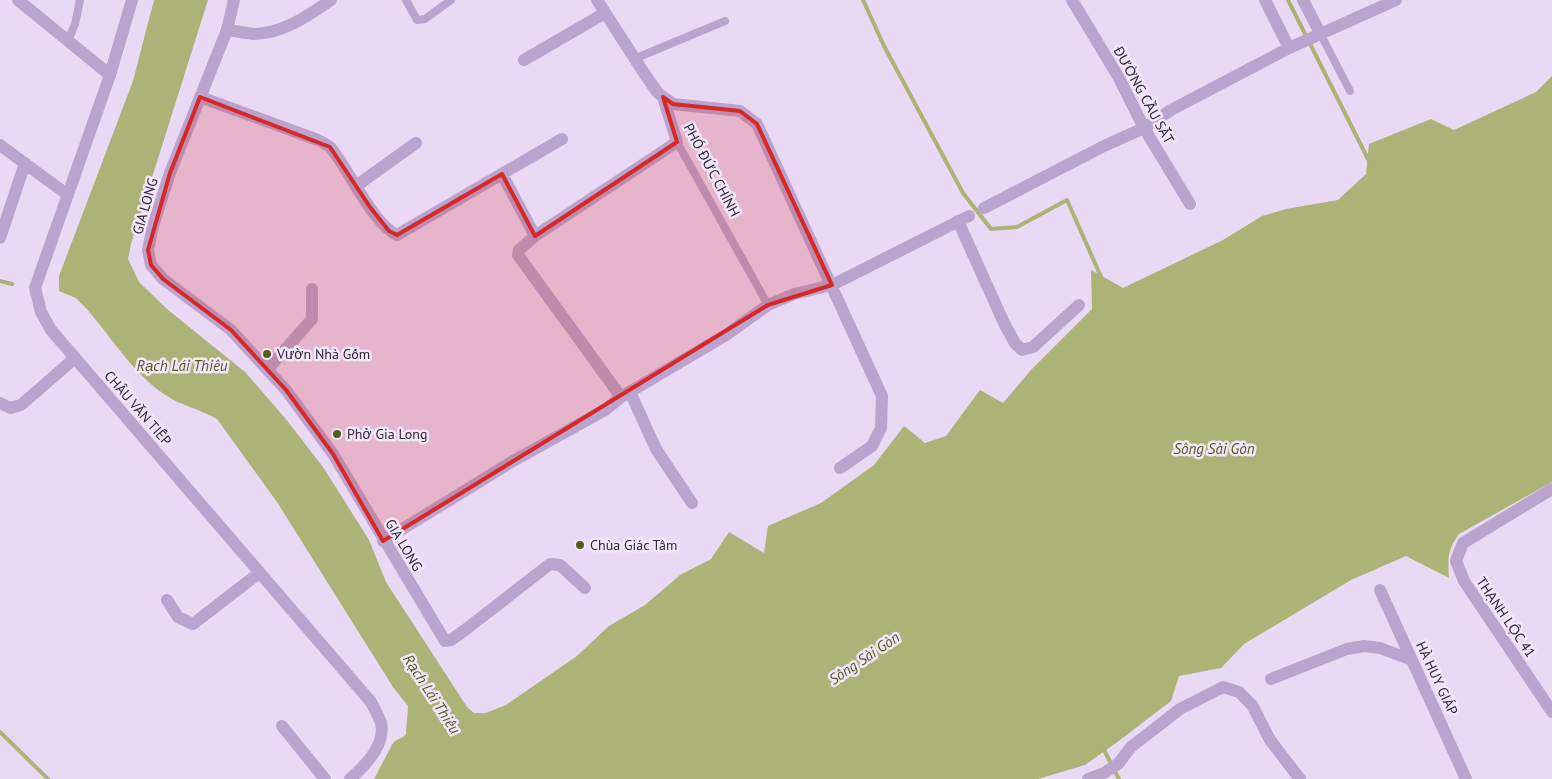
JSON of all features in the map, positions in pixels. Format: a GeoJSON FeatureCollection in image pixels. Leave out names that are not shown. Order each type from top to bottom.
{"type":"FeatureCollection","features":[{"type":"Feature","properties":{"kind":"street"},"geometry":{"type":"LineString","coordinates":[[18,0],[110,75]]}},
{"type":"Feature","properties":{"kind":"street","name":"CHÂU VĂN TIẾP"},"geometry":{"type":"LineString","coordinates":[[132,0],[110,75],[36,288],[41,312],[51,330],[74,358],[371,702],[381,723],[382,738],[363,768],[350,779]]}},
{"type":"Feature","properties":{"kind":"street","name":"GIA LONG"},"geometry":{"type":"LineString","coordinates":[[234,0],[227,30],[170,173],[153,226],[148,250],[151,265],[163,279],[231,330],[286,390],[333,454],[444,641],[451,640],[465,630],[550,564],[560,564],[585,588]]}},
{"type":"Feature","properties":{"kind":"street"},"geometry":{"type":"LineString","coordinates":[[227,30],[254,34],[274,31],[305,18],[331,0]]}},
{"type":"Feature","properties":{"kind":"street","name":"PHÓ ĐỨC CHÍNH"},"geometry":{"type":"LineString","coordinates":[[597,0],[634,59],[657,92],[663,97],[678,142]]}},
{"type":"Feature","properties":{"kind":"street","name":"ĐƯỜNG CẦU SẮT"},"geometry":{"type":"LineString","coordinates":[[1072,0],[1120,78],[1144,128],[1190,204]]}},
{"type":"Feature","properties":{"kind":"street"},"geometry":{"type":"LineString","coordinates":[[1265,0],[1295,45]]}},
{"type":"Feature","properties":{"kind":"street"},"geometry":{"type":"LineString","coordinates":[[1302,0],[1318,34]]}},
{"type":"Feature","properties":{"kind":"street"},"geometry":{"type":"LineString","coordinates":[[383,540],[513,461],[605,410],[626,394],[726,335],[768,305],[794,294],[832,285],[1104,146],[1144,128],[1171,110],[1295,45],[1396,0]]}},
{"type":"Feature","properties":{"kind":"street"},"geometry":{"type":"LineString","coordinates":[[524,60],[605,12]]}},
{"type":"Feature","properties":{"kind":"street"},"geometry":{"type":"LineString","coordinates":[[200,97],[318,140],[330,147],[389,231],[397,235],[562,139]]}},
{"type":"Feature","properties":{"kind":"street"},"geometry":{"type":"LineString","coordinates":[[663,97],[673,104],[740,111],[757,124],[882,396],[881,428],[872,446],[840,468]]}},
{"type":"Feature","properties":{"kind":"street"},"geometry":{"type":"LineString","coordinates":[[678,142],[535,236],[519,250],[518,255],[626,394],[656,448],[692,503]]}},
{"type":"Feature","properties":{"kind":"street"},"geometry":{"type":"LineString","coordinates":[[356,186],[416,143]]}},
{"type":"Feature","properties":{"kind":"street"},"geometry":{"type":"LineString","coordinates":[[0,145],[68,195]]}},
{"type":"Feature","properties":{"kind":"street"},"geometry":{"type":"LineString","coordinates":[[0,238],[25,164]]}},
{"type":"Feature","properties":{"kind":"street"},"geometry":{"type":"LineString","coordinates":[[502,174],[535,236]]}},
{"type":"Feature","properties":{"kind":"street"},"geometry":{"type":"LineString","coordinates":[[964,218],[1004,323],[1015,343],[1022,350],[1033,347],[1079,306]]}},
{"type":"Feature","properties":{"kind":"street"},"geometry":{"type":"LineString","coordinates":[[271,373],[312,319],[312,288]]}},
{"type":"Feature","properties":{"kind":"street"},"geometry":{"type":"LineString","coordinates":[[0,403],[10,408],[21,406],[74,358]]}},
{"type":"Feature","properties":{"kind":"street","name":"THẠNH LỘC 41"},"geometry":{"type":"LineString","coordinates":[[1552,489],[1463,543],[1456,561],[1464,581],[1552,712]]}},
{"type":"Feature","properties":{"kind":"street"},"geometry":{"type":"LineString","coordinates":[[166,600],[178,617],[193,624],[259,573]]}},
{"type":"Feature","properties":{"kind":"street","name":"HÀ HUY GIÁP"},"geometry":{"type":"LineString","coordinates":[[1380,590],[1466,779]]}},
{"type":"Feature","properties":{"kind":"street"},"geometry":{"type":"LineString","coordinates":[[1271,679],[1347,649],[1364,646],[1380,648],[1412,660]]}},
{"type":"Feature","properties":{"kind":"street"},"geometry":{"type":"LineString","coordinates":[[1091,778],[1106,772],[1118,764],[1131,746],[1180,709],[1223,687],[1239,692],[1252,705],[1270,740],[1300,779]]}},
{"type":"Feature","properties":{"kind":"street"},"geometry":{"type":"LineString","coordinates":[[282,726],[325,779]]}},
{"type":"Feature","properties":{"kind":"lane"},"geometry":{"type":"LineString","coordinates":[[68,41],[75,24],[80,0]]}},
{"type":"Feature","properties":{"kind":"lane"},"geometry":{"type":"LineString","coordinates":[[406,0],[417,20],[425,19],[451,0]]}},
{"type":"Feature","properties":{"kind":"lane"},"geometry":{"type":"LineString","coordinates":[[634,59],[725,21]]}},
{"type":"Feature","properties":{"kind":"lane"},"geometry":{"type":"LineString","coordinates":[[1318,34],[1350,91]]}},
{"type":"Feature","properties":{"kind":"lane","name":"PHÓ ĐỨC CHÍNH"},"geometry":{"type":"LineString","coordinates":[[678,142],[768,305]]}},
{"type":"Feature","properties":{"kind":"highlighted area"},"geometry":{"type":"Polygon","coordinates":[[[200,97],[330,147],[370,207],[389,231],[397,235],[502,174],[535,236],[677,142],[663,97],[673,104],[740,111],[757,124],[832,285],[768,305],[383,541],[333,454],[286,390],[231,330],[163,279],[151,265],[148,250],[170,173],[200,97]]]}},
{"type":"Feature","properties":{"kind":"water","name":"Sông Sài Gòn"},"geometry":{"type":"Polygon","coordinates":[[[154,0],[208,0],[131,244],[128,259],[139,282],[167,309],[245,372],[285,418],[323,467],[369,540],[386,582],[467,707],[474,713],[486,713],[506,705],[577,656],[609,626],[645,605],[680,575],[711,559],[729,532],[764,553],[768,526],[821,503],[874,465],[904,426],[925,443],[946,436],[980,390],[1003,403],[1032,369],[1092,309],[1091,270],[1123,288],[1223,240],[1262,216],[1286,209],[1338,200],[1366,174],[1369,144],[1431,119],[1454,130],[1536,92],[1552,76],[1552,482],[1459,534],[1449,554],[1449,578],[1406,556],[1351,580],[1244,644],[1221,668],[1179,676],[1171,701],[1085,765],[1038,779],[374,779],[393,743],[406,734],[408,706],[393,687],[277,502],[217,419],[176,401],[152,385],[131,364],[83,305],[76,298],[59,291],[59,276],[133,81],[154,0]]]}},
{"type":"Feature","properties":{"kind":"waterway"},"geometry":{"type":"LineString","coordinates":[[863,0],[884,46],[963,193],[991,229],[1017,227],[1067,200],[1102,279]]}},
{"type":"Feature","properties":{"kind":"waterway"},"geometry":{"type":"LineString","coordinates":[[1288,0],[1369,161]]}},
{"type":"Feature","properties":{"kind":"waterway"},"geometry":{"type":"LineString","coordinates":[[0,281],[12,284]]}},
{"type":"Feature","properties":{"kind":"waterway"},"geometry":{"type":"LineString","coordinates":[[0,732],[48,779]]}},
{"type":"Feature","properties":{"kind":"waterway"},"geometry":{"type":"LineString","coordinates":[[1103,748],[1119,779]]}},
{"type":"Feature","properties":{"kind":"place","name":"Vườn Nhà Gốm"},"geometry":{"type":"Point","coordinates":[267,354]}},
{"type":"Feature","properties":{"kind":"place","name":"Phở Gia Long"},"geometry":{"type":"Point","coordinates":[337,434]}},
{"type":"Feature","properties":{"kind":"place","name":"Chùa Giác Tâm"},"geometry":{"type":"Point","coordinates":[580,545]}},
{"type":"Feature","properties":{"kind":"water label","name":"Rạch Lái Thiêu"},"geometry":{"type":"Point","coordinates":[182,365]}},
{"type":"Feature","properties":{"kind":"water label","name":"Rạch Lái Thiêu"},"geometry":{"type":"Point","coordinates":[432,694]}}]}
